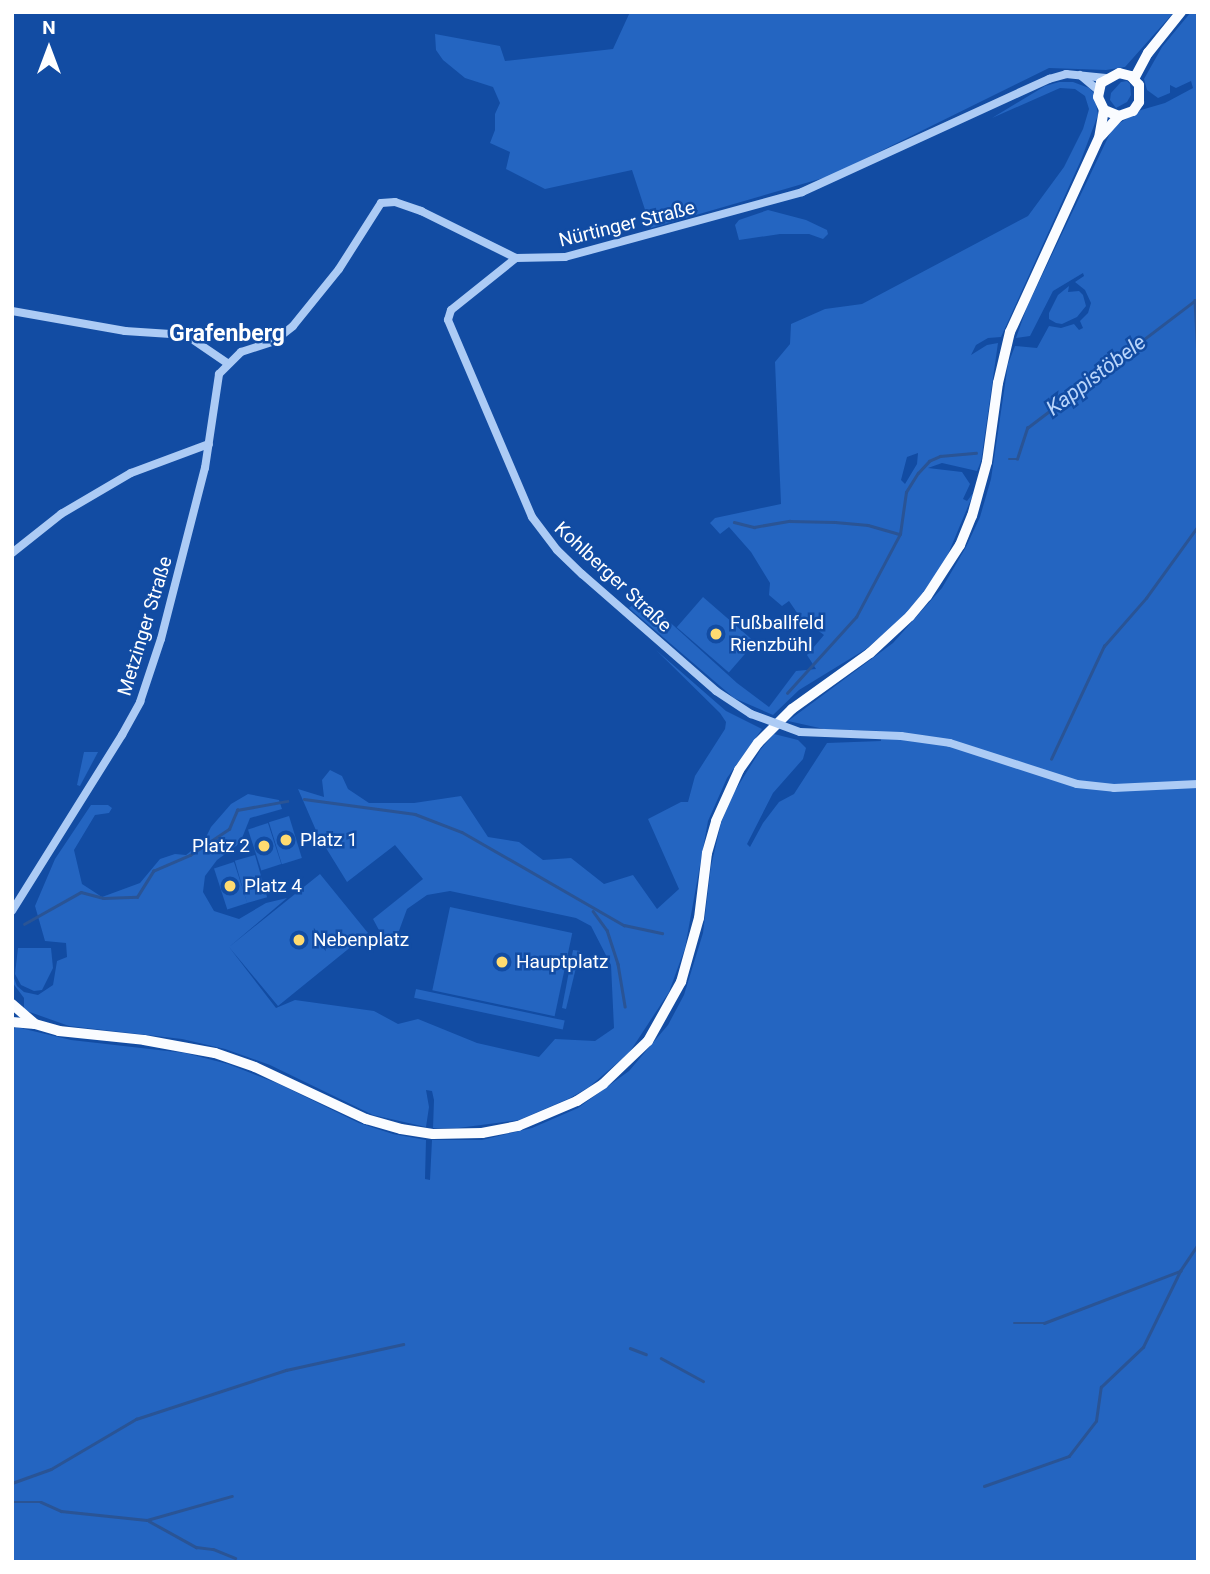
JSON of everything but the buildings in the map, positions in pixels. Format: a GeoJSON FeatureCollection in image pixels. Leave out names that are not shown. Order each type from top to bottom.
{"type":"FeatureCollection","features":[{"type":"Feature","properties":{"kind":"main road"},"geometry":{"type":"LineString","coordinates":[[12,1021],[58,1031],[144,1040],[215,1054],[256,1067],[366,1119],[401,1129],[433,1134],[482,1133],[518,1126],[578,1101],[603,1084],[648,1041],[681,982],[699,918],[710,842],[716,821],[739,770],[758,743],[792,709],[870,653],[910,617],[960,545],[972,516],[988,462],[1003,352],[1098,138],[1104,110],[1098,90],[1106,78],[1130,76],[1181,12]]}},
{"type":"Feature","properties":{"kind":"main road"},"geometry":{"type":"LineString","coordinates":[[1098,138],[1119,116],[1133,111],[1139,102],[1141,92],[1130,76]]}},
{"type":"Feature","properties":{"kind":"main road"},"geometry":{"type":"LineString","coordinates":[[1104,110],[1119,116]]}},
{"type":"Feature","properties":{"kind":"main road"},"geometry":{"type":"LineString","coordinates":[[12,1004],[35,1024]]}},
{"type":"Feature","properties":{"kind":"street","name":"Nürtinger Straße"},"geometry":{"type":"LineString","coordinates":[[227,363],[241,352],[274,341],[293,326],[339,269],[381,203],[396,202],[421,211],[516,258],[565,257],[784,199],[877,160],[1049,79],[1080,75],[1106,78]]}},
{"type":"Feature","properties":{"kind":"street"},"geometry":{"type":"LineString","coordinates":[[1080,75],[1098,90]]}},
{"type":"Feature","properties":{"kind":"street","name":"Kohlberger Straße"},"geometry":{"type":"LineString","coordinates":[[516,258],[448,314],[448,320],[514,480],[544,535],[647,632],[716,691],[751,714],[800,732],[901,736],[950,743],[1077,784],[1114,788],[1198,784]]}},
{"type":"Feature","properties":{"kind":"street"},"geometry":{"type":"LineString","coordinates":[[12,312],[125,331],[186,335],[227,363]]}},
{"type":"Feature","properties":{"kind":"street","name":"Metzinger Straße"},"geometry":{"type":"LineString","coordinates":[[12,911],[140,702],[161,639],[209,444],[215,385],[227,363]]}},
{"type":"Feature","properties":{"kind":"street"},"geometry":{"type":"LineString","coordinates":[[12,553],[61,514],[131,473],[209,444]]}},
{"type":"Feature","properties":{"kind":"shaded area"},"geometry":{"type":"Polygon","coordinates":[[[630,12],[1174,12],[1125,67],[1106,70],[1049,68],[830,176],[651,228],[632,170],[545,189],[506,169],[510,152],[490,143],[495,130],[495,114],[500,103],[493,87],[465,78],[443,60],[436,50],[435,34],[500,46],[505,61],[613,49],[630,12]]]}},
{"type":"Feature","properties":{"kind":"shaded area"},"geometry":{"type":"Polygon","coordinates":[[[1191,12],[1198,12],[1198,1562],[12,1562],[12,1031],[16,1027],[71,1040],[185,1053],[228,1064],[279,1084],[359,1123],[393,1134],[426,1140],[425,1179],[430,1180],[432,1140],[482,1140],[532,1128],[578,1108],[629,1071],[668,1025],[684,995],[703,933],[711,866],[721,823],[733,794],[761,749],[774,734],[798,740],[806,748],[803,759],[773,793],[747,844],[750,847],[763,823],[779,802],[794,794],[827,743],[881,741],[880,731],[824,729],[788,721],[893,643],[942,588],[966,547],[980,517],[991,479],[1008,364],[1015,346],[1037,348],[1049,326],[1061,328],[1074,324],[1079,330],[1083,328],[1080,321],[1088,313],[1091,303],[1085,290],[1075,282],[1084,276],[1083,273],[1053,291],[1030,336],[1016,338],[1027,307],[1113,127],[1141,110],[1165,103],[1193,88],[1191,81],[1176,88],[1170,85],[1170,93],[1158,98],[1147,90],[1144,79],[1162,47],[1191,12]]]}},
{"type":"Feature","properties":{"kind":"shaded area"},"geometry":{"type":"Polygon","coordinates":[[[1127,81],[1131,95],[1127,102],[1116,108],[1110,100],[1111,93],[1121,82],[1127,81]]]}},
{"type":"Feature","properties":{"kind":"shaded area"},"geometry":{"type":"Polygon","coordinates":[[[1073,82],[1089,88],[1094,93],[1098,115],[1081,160],[1001,337],[988,338],[976,345],[971,355],[987,345],[998,343],[981,461],[977,471],[942,463],[928,468],[962,472],[970,484],[963,499],[967,501],[974,492],[946,559],[923,593],[899,621],[866,649],[799,690],[773,715],[734,698],[629,608],[642,597],[737,683],[769,707],[796,671],[816,669],[807,655],[824,635],[800,617],[789,601],[782,606],[769,595],[770,583],[751,552],[729,527],[720,534],[710,523],[715,518],[781,504],[775,362],[790,344],[791,324],[825,309],[862,304],[1028,216],[1064,167],[1083,129],[1089,109],[1085,96],[1075,89],[1060,88],[992,118],[1045,86],[1073,82]],[[918,453],[907,457],[901,480],[905,484],[917,464],[918,453]]]}},
{"type":"Feature","properties":{"kind":"shaded area"},"geometry":{"type":"Polygon","coordinates":[[[768,210],[806,220],[827,230],[828,234],[823,239],[809,234],[780,234],[739,240],[735,225],[739,220],[768,210]]]}},
{"type":"Feature","properties":{"kind":"shaded area"},"geometry":{"type":"Polygon","coordinates":[[[1069,286],[1068,292],[1079,291],[1083,295],[1086,306],[1077,317],[1062,324],[1056,323],[1049,319],[1049,313],[1058,295],[1069,286]]]}},
{"type":"Feature","properties":{"kind":"shaded area","name":"Fußballfeld Rienzbühl"},"geometry":{"type":"Polygon","coordinates":[[[703,597],[755,642],[729,672],[677,627],[703,597]]]}},
{"type":"Feature","properties":{"kind":"shaded area"},"geometry":{"type":"Polygon","coordinates":[[[656,650],[726,711],[762,729],[727,778],[708,821],[685,948],[669,992],[629,1053],[589,1087],[519,1120],[458,1128],[433,1128],[434,1100],[432,1091],[426,1090],[429,1107],[426,1127],[373,1115],[270,1065],[225,1049],[182,1039],[69,1026],[24,1010],[24,998],[12,982],[12,973],[17,986],[24,992],[38,995],[53,985],[57,961],[67,957],[66,943],[45,941],[35,906],[55,859],[91,805],[108,805],[112,808],[109,813],[95,815],[74,850],[82,884],[102,897],[140,883],[160,859],[175,854],[186,855],[204,841],[211,827],[231,804],[248,794],[279,800],[282,809],[250,818],[240,843],[217,860],[205,876],[203,892],[214,911],[239,919],[266,903],[287,898],[229,947],[276,1008],[295,1000],[374,1011],[398,1024],[418,1019],[477,1043],[539,1057],[555,1039],[595,1041],[614,1028],[611,965],[591,926],[576,918],[450,891],[427,895],[407,909],[396,939],[387,945],[373,919],[423,879],[395,845],[347,882],[318,835],[298,789],[324,797],[322,780],[330,770],[342,776],[348,789],[369,803],[414,803],[461,796],[488,837],[519,842],[543,860],[571,858],[604,884],[633,875],[657,909],[679,889],[648,819],[681,802],[688,802],[695,776],[725,729],[726,722],[656,650]]]}},
{"type":"Feature","properties":{"kind":"shaded area"},"geometry":{"type":"Polygon","coordinates":[[[84,752],[98,752],[80,786],[77,785],[84,752]]]}},
{"type":"Feature","properties":{"kind":"shaded area","name":"Platz 1"},"geometry":{"type":"Polygon","coordinates":[[[289,816],[302,858],[282,864],[269,822],[289,816]]]}},
{"type":"Feature","properties":{"kind":"shaded area","name":"Platz 2"},"geometry":{"type":"Polygon","coordinates":[[[268,823],[281,864],[261,870],[248,829],[268,823]]]}},
{"type":"Feature","properties":{"kind":"shaded area"},"geometry":{"type":"Polygon","coordinates":[[[255,855],[267,897],[247,903],[235,861],[255,855]]]}},
{"type":"Feature","properties":{"kind":"shaded area","name":"Platz 4"},"geometry":{"type":"Polygon","coordinates":[[[234,862],[247,903],[227,909],[214,868],[234,862]]]}},
{"type":"Feature","properties":{"kind":"shaded area","name":"Nebenplatz"},"geometry":{"type":"Polygon","coordinates":[[[320,874],[368,933],[278,1006],[229,947],[320,874]]]}},
{"type":"Feature","properties":{"kind":"shaded area","name":"Hauptplatz"},"geometry":{"type":"Polygon","coordinates":[[[450,907],[572,933],[555,1016],[432,990],[450,907]]]}},
{"type":"Feature","properties":{"kind":"shaded area"},"geometry":{"type":"Polygon","coordinates":[[[18,948],[51,948],[53,968],[42,990],[34,991],[21,985],[15,974],[18,948]]]}},
{"type":"Feature","properties":{"kind":"shaded area"},"geometry":{"type":"Polygon","coordinates":[[[573,950],[580,951],[566,1009],[562,1008],[573,950]]]}},
{"type":"Feature","properties":{"kind":"shaded area"},"geometry":{"type":"Polygon","coordinates":[[[416,989],[565,1021],[563,1029],[414,998],[416,989]]]}},
{"type":"Feature","properties":{"kind":"waterway","name":"Kappistöbele"},"geometry":{"type":"LineString","coordinates":[[1009,459],[1017,459],[1027,428],[1198,298]]}},
{"type":"Feature","properties":{"kind":"waterway"},"geometry":{"type":"LineString","coordinates":[[1195,300],[1198,357]]}},
{"type":"Feature","properties":{"kind":"waterway","name":"Kappistöbele"},"geometry":{"type":"LineString","coordinates":[[787,693],[856,617],[900,534],[906,492],[918,473],[929,461],[940,456],[976,453]]}},
{"type":"Feature","properties":{"kind":"waterway","name":"Kappistöbele"},"geometry":{"type":"LineString","coordinates":[[734,522],[754,527],[789,521],[835,522],[868,525],[900,534]]}},
{"type":"Feature","properties":{"kind":"waterway"},"geometry":{"type":"LineString","coordinates":[[1051,759],[1104,646],[1146,598],[1198,526]]}},
{"type":"Feature","properties":{"kind":"waterway"},"geometry":{"type":"LineString","coordinates":[[304,799],[415,814],[462,832],[624,925],[662,933]]}},
{"type":"Feature","properties":{"kind":"waterway"},"geometry":{"type":"LineString","coordinates":[[24,924],[81,892],[103,898],[137,897],[153,871],[190,855],[229,829],[237,810],[287,801]]}},
{"type":"Feature","properties":{"kind":"waterway"},"geometry":{"type":"LineString","coordinates":[[593,911],[607,930],[618,964],[625,1006]]}},
{"type":"Feature","properties":{"kind":"waterway"},"geometry":{"type":"LineString","coordinates":[[1014,1323],[1044,1323],[1180,1271],[1198,1244]]}},
{"type":"Feature","properties":{"kind":"waterway"},"geometry":{"type":"LineString","coordinates":[[984,1486],[1069,1456],[1096,1421],[1101,1387],[1143,1347],[1180,1271]]}},
{"type":"Feature","properties":{"kind":"waterway"},"geometry":{"type":"LineString","coordinates":[[12,1483],[51,1469],[136,1419],[286,1370],[403,1344]]}},
{"type":"Feature","properties":{"kind":"waterway"},"geometry":{"type":"LineString","coordinates":[[630,1348],[646,1354]]}},
{"type":"Feature","properties":{"kind":"waterway"},"geometry":{"type":"LineString","coordinates":[[661,1358],[703,1381]]}},
{"type":"Feature","properties":{"kind":"waterway"},"geometry":{"type":"LineString","coordinates":[[12,1502],[41,1502],[61,1511],[147,1520],[232,1496]]}},
{"type":"Feature","properties":{"kind":"waterway"},"geometry":{"type":"LineString","coordinates":[[149,1521],[196,1547],[213,1549],[235,1558]]}},
{"type":"Feature","properties":{"kind":"place","name":"Fußballfeld Rienzbühl"},"geometry":{"type":"Point","coordinates":[716,634]}},
{"type":"Feature","properties":{"kind":"place","name":"Platz 1"},"geometry":{"type":"Point","coordinates":[286,840]}},
{"type":"Feature","properties":{"kind":"place","name":"Platz 2"},"geometry":{"type":"Point","coordinates":[264,846]}},
{"type":"Feature","properties":{"kind":"place","name":"Platz 4"},"geometry":{"type":"Point","coordinates":[230,886]}},
{"type":"Feature","properties":{"kind":"place","name":"Nebenplatz"},"geometry":{"type":"Point","coordinates":[299,940]}},
{"type":"Feature","properties":{"kind":"place","name":"Hauptplatz"},"geometry":{"type":"Point","coordinates":[502,962]}},
{"type":"Feature","properties":{"kind":"district","name":"Grafenberg"},"geometry":{"type":"Point","coordinates":[227,334]}}]}
